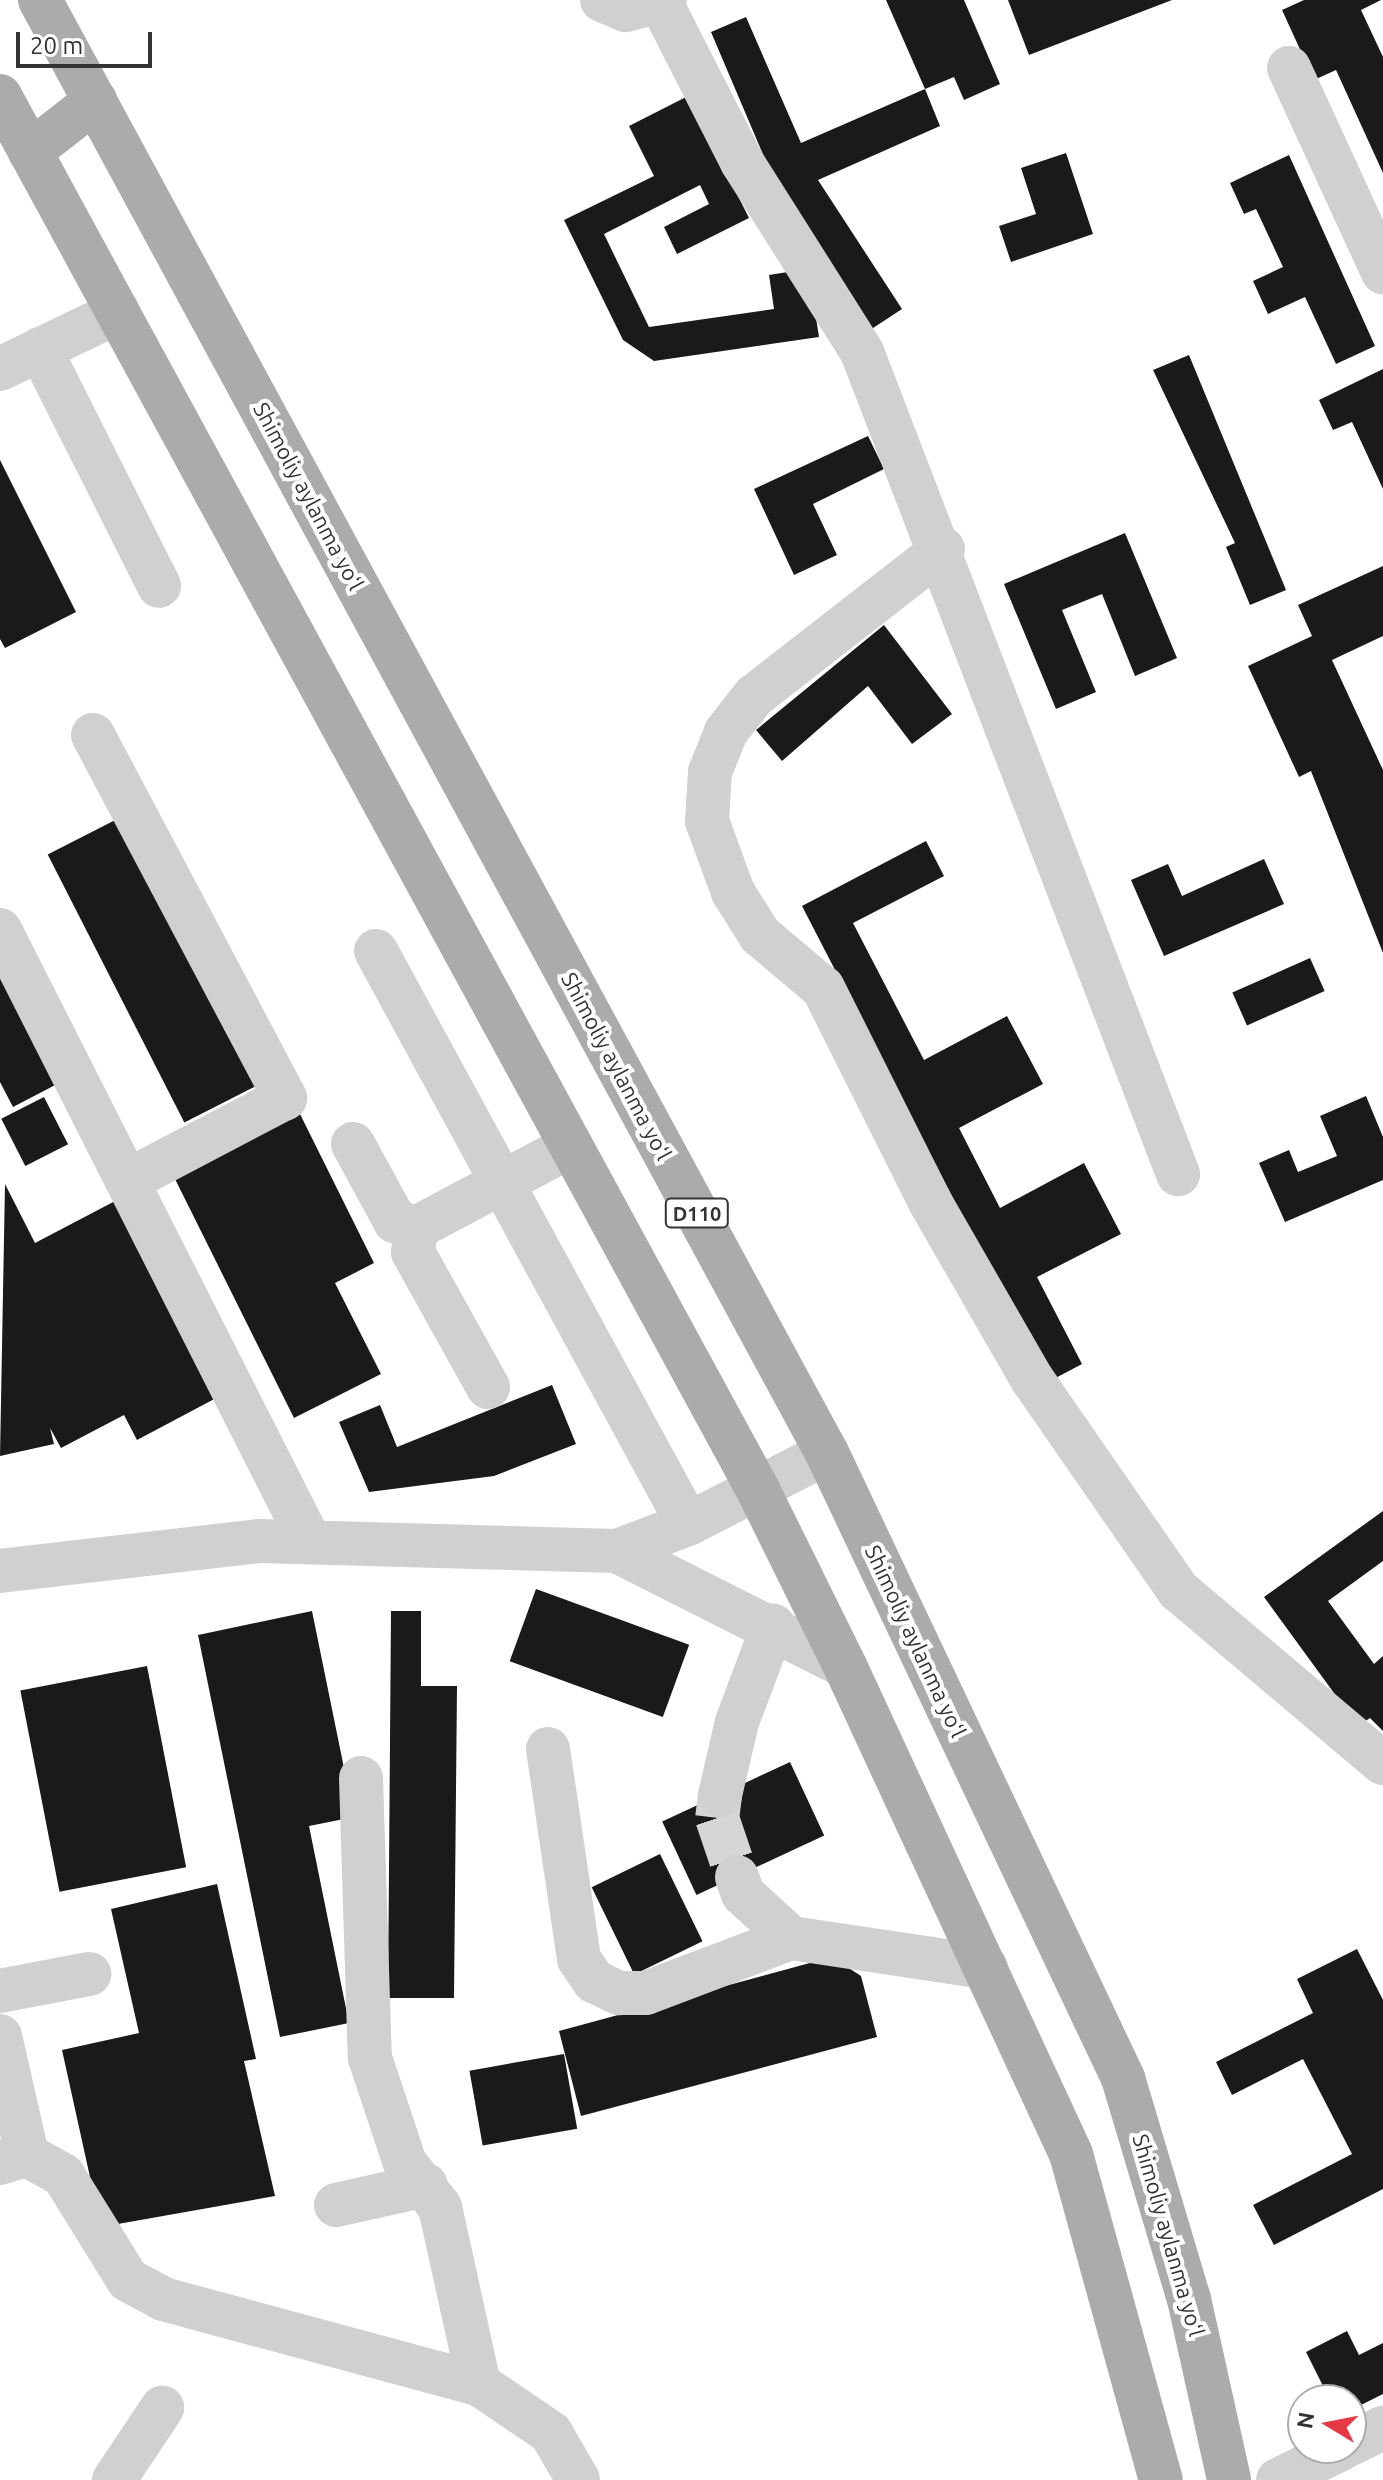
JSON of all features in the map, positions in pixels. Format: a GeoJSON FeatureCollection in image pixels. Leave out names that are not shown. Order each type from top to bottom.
{"type":"FeatureCollection","features":[{"type":"Feature","properties":{"kind":"main road","name":"Shimoliy aylanma yoʻl"},"geometry":{"type":"LineString","coordinates":[[40,0],[827,1453],[1123,2078],[1189,2299],[1229,2480]]}},
{"type":"Feature","properties":{"kind":"main road"},"geometry":{"type":"LineString","coordinates":[[0,96],[758,1490],[845,1666],[1071,2154],[1161,2480]]}},
{"type":"Feature","properties":{"kind":"main road"},"geometry":{"type":"LineString","coordinates":[[30,152],[95,101]]}},
{"type":"Feature","properties":{"kind":"street"},"geometry":{"type":"LineString","coordinates":[[602,0],[626,10],[663,1],[742,162],[862,352],[943,549],[1178,1174]]}},
{"type":"Feature","properties":{"kind":"street"},"geometry":{"type":"LineString","coordinates":[[1289,68],[1383,272]]}},
{"type":"Feature","properties":{"kind":"street"},"geometry":{"type":"LineString","coordinates":[[0,369],[118,312]]}},
{"type":"Feature","properties":{"kind":"street"},"geometry":{"type":"LineString","coordinates":[[40,349],[159,586]]}},
{"type":"Feature","properties":{"kind":"street"},"geometry":{"type":"LineString","coordinates":[[943,549],[754,696],[726,732],[710,772],[707,821],[733,892],[760,935],[823,988],[929,1200],[1032,1379],[1178,1590],[1383,1763]]}},
{"type":"Feature","properties":{"kind":"street"},"geometry":{"type":"LineString","coordinates":[[93,735],[285,1098],[127,1181]]}},
{"type":"Feature","properties":{"kind":"street"},"geometry":{"type":"LineString","coordinates":[[0,930],[310,1542]]}},
{"type":"Feature","properties":{"kind":"street"},"geometry":{"type":"LineString","coordinates":[[376,951],[688,1524]]}},
{"type":"Feature","properties":{"kind":"street"},"geometry":{"type":"LineString","coordinates":[[353,1144],[395,1221],[416,1228],[571,1146]]}},
{"type":"Feature","properties":{"kind":"street"},"geometry":{"type":"LineString","coordinates":[[416,1228],[413,1252],[488,1387]]}},
{"type":"Feature","properties":{"kind":"street"},"geometry":{"type":"LineString","coordinates":[[0,1571],[77,1558],[310,1542],[617,1551],[688,1524],[827,1453]]}},
{"type":"Feature","properties":{"kind":"street"},"geometry":{"type":"LineString","coordinates":[[617,1551],[773,1626],[845,1666]]}},
{"type":"Feature","properties":{"kind":"street"},"geometry":{"type":"LineString","coordinates":[[720,1795],[737,1722],[773,1626]]}},
{"type":"Feature","properties":{"kind":"street"},"geometry":{"type":"LineString","coordinates":[[548,1749],[579,1959],[594,1981],[619,1993],[646,1993],[791,1938],[986,1967]]}},
{"type":"Feature","properties":{"kind":"street"},"geometry":{"type":"LineString","coordinates":[[361,1778],[370,2058],[405,2163],[426,2185],[440,2207],[479,2384]]}},
{"type":"Feature","properties":{"kind":"street"},"geometry":{"type":"LineString","coordinates":[[737,1877],[743,1894],[791,1938]]}},
{"type":"Feature","properties":{"kind":"street"},"geometry":{"type":"LineString","coordinates":[[0,1991],[89,1974]]}},
{"type":"Feature","properties":{"kind":"street"},"geometry":{"type":"LineString","coordinates":[[0,2036],[13,2159],[63,2175],[128,2280],[163,2299],[479,2384],[551,2433],[578,2480]]}},
{"type":"Feature","properties":{"kind":"street"},"geometry":{"type":"LineString","coordinates":[[336,2205],[426,2185]]}},
{"type":"Feature","properties":{"kind":"street"},"geometry":{"type":"LineString","coordinates":[[114,2480],[162,2408]]}},
{"type":"Feature","properties":{"kind":"street"},"geometry":{"type":"LineString","coordinates":[[1278,2480],[1310,2464]]}},
{"type":"Feature","properties":{"kind":"building"},"geometry":{"type":"Polygon","coordinates":[[[886,0],[964,0],[1000,84],[964,100],[954,77],[925,89],[886,0]]]}},
{"type":"Feature","properties":{"kind":"building"},"geometry":{"type":"Polygon","coordinates":[[[1008,0],[1172,0],[1029,55],[1008,0]]]}},
{"type":"Feature","properties":{"kind":"building"},"geometry":{"type":"Polygon","coordinates":[[[1304,0],[1381,0],[1361,10],[1383,57],[1383,173],[1336,70],[1314,80],[1282,10],[1304,0]]]}},
{"type":"Feature","properties":{"kind":"building"},"geometry":{"type":"Polygon","coordinates":[[[746,17],[801,143],[925,89],[940,126],[818,180],[902,309],[870,330],[765,159],[711,32],[746,17]]]}},
{"type":"Feature","properties":{"kind":"building"},"geometry":{"type":"Polygon","coordinates":[[[688,96],[749,218],[677,254],[664,227],[709,204],[700,185],[604,234],[649,327],[774,309],[769,275],[794,271],[814,305],[819,337],[654,361],[623,340],[564,220],[654,176],[629,126],[688,96]]]}},
{"type":"Feature","properties":{"kind":"building"},"geometry":{"type":"Polygon","coordinates":[[[1066,153],[1093,234],[1011,262],[999,226],[1036,214],[1021,168],[1066,153]]]}},
{"type":"Feature","properties":{"kind":"building"},"geometry":{"type":"Polygon","coordinates":[[[1289,155],[1375,346],[1336,364],[1305,297],[1268,314],[1253,281],[1283,267],[1256,209],[1244,214],[1230,183],[1289,155]]]}},
{"type":"Feature","properties":{"kind":"building"},"geometry":{"type":"Polygon","coordinates":[[[1189,355],[1286,590],[1250,605],[1226,547],[1235,543],[1153,370],[1189,355]]]}},
{"type":"Feature","properties":{"kind":"building"},"geometry":{"type":"Polygon","coordinates":[[[1383,369],[1383,489],[1352,422],[1333,430],[1319,400],[1383,369]]]}},
{"type":"Feature","properties":{"kind":"building"},"geometry":{"type":"Polygon","coordinates":[[[868,436],[884,469],[813,504],[837,555],[794,575],[754,489],[868,436]]]}},
{"type":"Feature","properties":{"kind":"building"},"geometry":{"type":"Polygon","coordinates":[[[0,460],[76,612],[5,648],[0,639],[0,460]]]}},
{"type":"Feature","properties":{"kind":"building"},"geometry":{"type":"Polygon","coordinates":[[[1125,533],[1177,658],[1135,676],[1102,594],[1062,610],[1096,692],[1056,709],[1004,584],[1125,533]]]}},
{"type":"Feature","properties":{"kind":"building"},"geometry":{"type":"Polygon","coordinates":[[[1383,566],[1383,636],[1332,660],[1383,770],[1383,953],[1311,771],[1299,777],[1248,666],[1312,636],[1298,605],[1383,566]]]}},
{"type":"Feature","properties":{"kind":"building"},"geometry":{"type":"Polygon","coordinates":[[[884,625],[952,714],[912,744],[868,686],[782,761],[756,730],[884,625]]]}},
{"type":"Feature","properties":{"kind":"building"},"geometry":{"type":"Polygon","coordinates":[[[127,814],[264,1082],[184,1123],[48,854],[127,814]]]}},
{"type":"Feature","properties":{"kind":"building"},"geometry":{"type":"Polygon","coordinates":[[[926,841],[944,876],[853,923],[924,1060],[1007,1016],[1043,1084],[959,1128],[1000,1208],[1084,1163],[1121,1234],[1037,1277],[1082,1364],[1048,1382],[802,906],[926,841]]]}},
{"type":"Feature","properties":{"kind":"building"},"geometry":{"type":"Polygon","coordinates":[[[1264,859],[1284,904],[1164,956],[1131,880],[1168,864],[1182,896],[1264,859]]]}},
{"type":"Feature","properties":{"kind":"building"},"geometry":{"type":"Polygon","coordinates":[[[1310,958],[1325,991],[1247,1025],[1232,993],[1310,958]]]}},
{"type":"Feature","properties":{"kind":"building"},"geometry":{"type":"Polygon","coordinates":[[[0,964],[61,1082],[13,1107],[0,1082],[0,964]]]}},
{"type":"Feature","properties":{"kind":"building"},"geometry":{"type":"Polygon","coordinates":[[[1366,1096],[1383,1137],[1383,1180],[1285,1222],[1259,1163],[1289,1150],[1298,1172],[1337,1156],[1320,1116],[1366,1096]]]}},
{"type":"Feature","properties":{"kind":"building"},"geometry":{"type":"Polygon","coordinates":[[[44,1097],[68,1144],[25,1166],[1,1119],[44,1097]]]}},
{"type":"Feature","properties":{"kind":"building"},"geometry":{"type":"Polygon","coordinates":[[[299,1112],[374,1263],[335,1283],[381,1374],[294,1418],[173,1175],[299,1112]]]}},
{"type":"Feature","properties":{"kind":"building"},"geometry":{"type":"Polygon","coordinates":[[[5,1184],[35,1243],[117,1200],[220,1396],[137,1440],[124,1415],[61,1448],[50,1428],[54,1444],[0,1456],[5,1184]]]}},
{"type":"Feature","properties":{"kind":"building"},"geometry":{"type":"Polygon","coordinates":[[[552,1385],[576,1444],[494,1476],[369,1492],[339,1422],[380,1405],[397,1447],[552,1385]]]}},
{"type":"Feature","properties":{"kind":"building"},"geometry":{"type":"Polygon","coordinates":[[[1383,1511],[1383,1561],[1328,1601],[1374,1664],[1383,1656],[1383,1731],[1370,1718],[1358,1726],[1264,1597],[1383,1511]]]}},
{"type":"Feature","properties":{"kind":"building"},"geometry":{"type":"Polygon","coordinates":[[[536,1589],[689,1645],[663,1717],[510,1661],[536,1589]]]}},
{"type":"Feature","properties":{"kind":"building"},"geometry":{"type":"Polygon","coordinates":[[[312,1611],[354,1817],[309,1826],[349,2023],[280,2037],[198,1635],[312,1611]]]}},
{"type":"Feature","properties":{"kind":"building"},"geometry":{"type":"Polygon","coordinates":[[[391,1611],[421,1611],[421,1686],[457,1686],[454,1998],[388,1998],[391,1611]]]}},
{"type":"Feature","properties":{"kind":"building"},"geometry":{"type":"Polygon","coordinates":[[[147,1666],[186,1867],[59,1892],[20,1691],[147,1666]]]}},
{"type":"Feature","properties":{"kind":"building"},"geometry":{"type":"Polygon","coordinates":[[[790,1762],[824,1835],[696,1895],[662,1822],[790,1762]]]}},
{"type":"Feature","properties":{"kind":"building"},"geometry":{"type":"Polygon","coordinates":[[[660,1854],[703,1941],[634,1974],[592,1887],[660,1854]]]}},
{"type":"Feature","properties":{"kind":"building"},"geometry":{"type":"Polygon","coordinates":[[[217,1884],[256,2059],[244,2061],[275,2196],[101,2227],[62,2050],[139,2033],[111,1909],[217,1884]]]}},
{"type":"Feature","properties":{"kind":"building"},"geometry":{"type":"Polygon","coordinates":[[[1357,1949],[1383,2000],[1383,2189],[1274,2245],[1253,2205],[1352,2154],[1303,2059],[1232,2095],[1216,2062],[1313,2013],[1297,1979],[1357,1949]]]}},
{"type":"Feature","properties":{"kind":"building"},"geometry":{"type":"Polygon","coordinates":[[[832,1957],[861,1976],[877,2037],[581,2116],[559,2031],[832,1957]]]}},
{"type":"Feature","properties":{"kind":"building"},"geometry":{"type":"Polygon","coordinates":[[[564,2054],[577,2129],[483,2146],[469,2071],[564,2054]]]}},
{"type":"Feature","properties":{"kind":"building"},"geometry":{"type":"Polygon","coordinates":[[[1347,2331],[1359,2355],[1383,2343],[1383,2394],[1367,2402],[1367,2384],[1322,2384],[1306,2352],[1347,2331]]]}},
{"type":"Feature","properties":{"kind":"tunnel"},"geometry":{"type":"LineString","coordinates":[[720,1795],[717,1818],[737,1877]]}}]}
